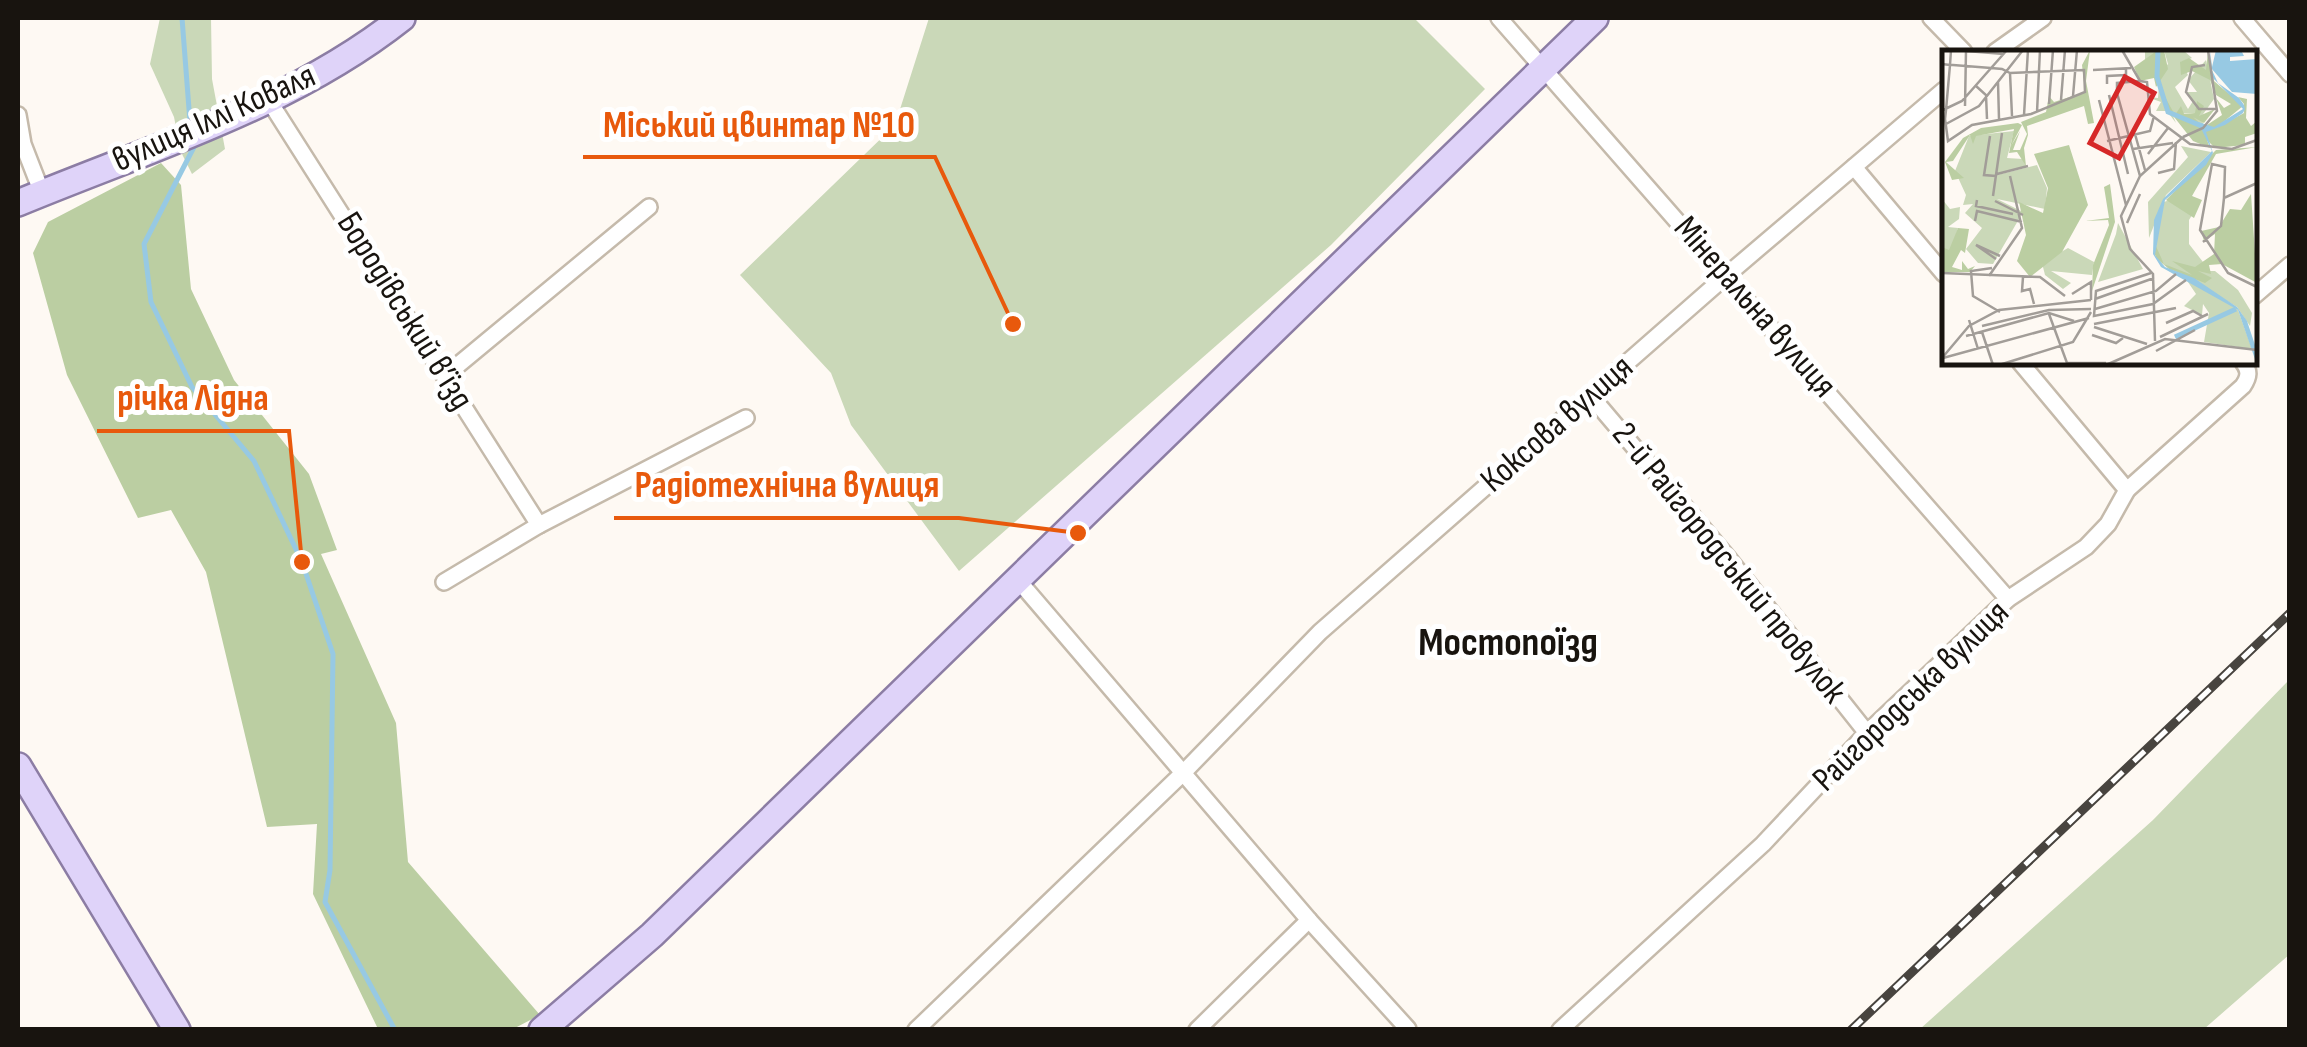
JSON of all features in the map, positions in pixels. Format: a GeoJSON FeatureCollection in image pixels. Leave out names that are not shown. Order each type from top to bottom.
{"type":"FeatureCollection","features":[{"type":"Feature","properties":{"kind":"main road","name":"вулиця Іллі Коваля"},"geometry":{"type":"LineString","coordinates":[[18,203],[268,99],[346,59],[402,18]]}},
{"type":"Feature","properties":{"kind":"main road"},"geometry":{"type":"LineString","coordinates":[[542,1030],[652,935],[1596,18]]}},
{"type":"Feature","properties":{"kind":"main road"},"geometry":{"type":"LineString","coordinates":[[18,766],[177,1030]]}},
{"type":"Feature","properties":{"kind":"street","name":"Мінеральна вулиця"},"geometry":{"type":"LineString","coordinates":[[1499,18],[2008,600]]}},
{"type":"Feature","properties":{"kind":"street"},"geometry":{"type":"LineString","coordinates":[[1931,18],[1962,50]]}},
{"type":"Feature","properties":{"kind":"street"},"geometry":{"type":"LineString","coordinates":[[1998,50],[2043,18]]}},
{"type":"Feature","properties":{"kind":"street"},"geometry":{"type":"LineString","coordinates":[[2242,18],[2290,74]]}},
{"type":"Feature","properties":{"kind":"street","name":"Коксова вулиця"},"geometry":{"type":"LineString","coordinates":[[916,1030],[1183,773],[1320,632],[1942,92]]}},
{"type":"Feature","properties":{"kind":"street","name":"Бородівський в’їзд"},"geometry":{"type":"LineString","coordinates":[[268,99],[539,524]]}},
{"type":"Feature","properties":{"kind":"street"},"geometry":{"type":"LineString","coordinates":[[18,116],[23,144],[42,193]]}},
{"type":"Feature","properties":{"kind":"street"},"geometry":{"type":"LineString","coordinates":[[1854,167],[1942,272]]}},
{"type":"Feature","properties":{"kind":"street"},"geometry":{"type":"LineString","coordinates":[[446,375],[649,206]]}},
{"type":"Feature","properties":{"kind":"street"},"geometry":{"type":"LineString","coordinates":[[2257,293],[2290,265]]}},
{"type":"Feature","properties":{"kind":"street"},"geometry":{"type":"LineString","coordinates":[[2023,365],[2127,490]]}},
{"type":"Feature","properties":{"kind":"street","name":"Райгородська вулиця"},"geometry":{"type":"LineString","coordinates":[[1560,1030],[1763,844],[1866,733],[2008,600],[2086,546],[2108,524],[2127,490],[2243,386],[2249,378],[2246,365]]}},
{"type":"Feature","properties":{"kind":"street","name":"2-й Райгородський провулок"},"geometry":{"type":"LineString","coordinates":[[1590,395],[1728,558],[1866,733]]}},
{"type":"Feature","properties":{"kind":"street"},"geometry":{"type":"LineString","coordinates":[[444,582],[539,524],[746,418]]}},
{"type":"Feature","properties":{"kind":"street"},"geometry":{"type":"LineString","coordinates":[[1017,579],[1407,1029]]}},
{"type":"Feature","properties":{"kind":"street"},"geometry":{"type":"LineString","coordinates":[[1197,1030],[1309,920]]}},
{"type":"Feature","properties":{"kind":"green space"},"geometry":{"type":"Polygon","coordinates":[[[160,18],[211,18],[212,79],[225,149],[192,174],[181,152],[174,117],[150,64],[160,18]]]}},
{"type":"Feature","properties":{"kind":"green space"},"geometry":{"type":"Polygon","coordinates":[[[929,18],[1414,18],[1485,89],[1331,245],[959,571],[851,425],[831,373],[740,275],[895,125],[929,18]]]}},
{"type":"Feature","properties":{"kind":"green space"},"geometry":{"type":"Polygon","coordinates":[[[161,163],[181,185],[191,289],[234,380],[309,474],[337,550],[321,554],[396,723],[408,862],[540,1015],[513,1029],[378,1029],[313,894],[317,824],[267,827],[206,572],[171,510],[138,518],[67,375],[33,253],[48,222],[161,163]]]}},
{"type":"Feature","properties":{"kind":"green space"},"geometry":{"type":"Polygon","coordinates":[[[2289,680],[2289,955],[2204,1029],[1920,1029],[2153,820],[2289,680]]]}},
{"type":"Feature","properties":{"kind":"waterway"},"geometry":{"type":"LineString","coordinates":[[182,18],[190,122]]}},
{"type":"Feature","properties":{"kind":"waterway"},"geometry":{"type":"LineString","coordinates":[[194,147],[144,244],[151,302],[192,387],[254,461],[302,562],[333,654],[330,870],[325,902],[395,1030]]}},
{"type":"Feature","properties":{"kind":"railway"},"geometry":{"type":"LineString","coordinates":[[1851,1030],[2290,613]]}},
{"type":"Feature","properties":{"kind":"place","name":"Міський цвинтар №10"},"geometry":{"type":"Point","coordinates":[1013,324]}},
{"type":"Feature","properties":{"kind":"place","name":"Радіотехнічна вулиця"},"geometry":{"type":"Point","coordinates":[1078,533]}},
{"type":"Feature","properties":{"kind":"place","name":"річка Лідна"},"geometry":{"type":"Point","coordinates":[302,562]}},
{"type":"Feature","properties":{"kind":"district","name":"Мостопоїзд"},"geometry":{"type":"Point","coordinates":[1508,643]}}]}
